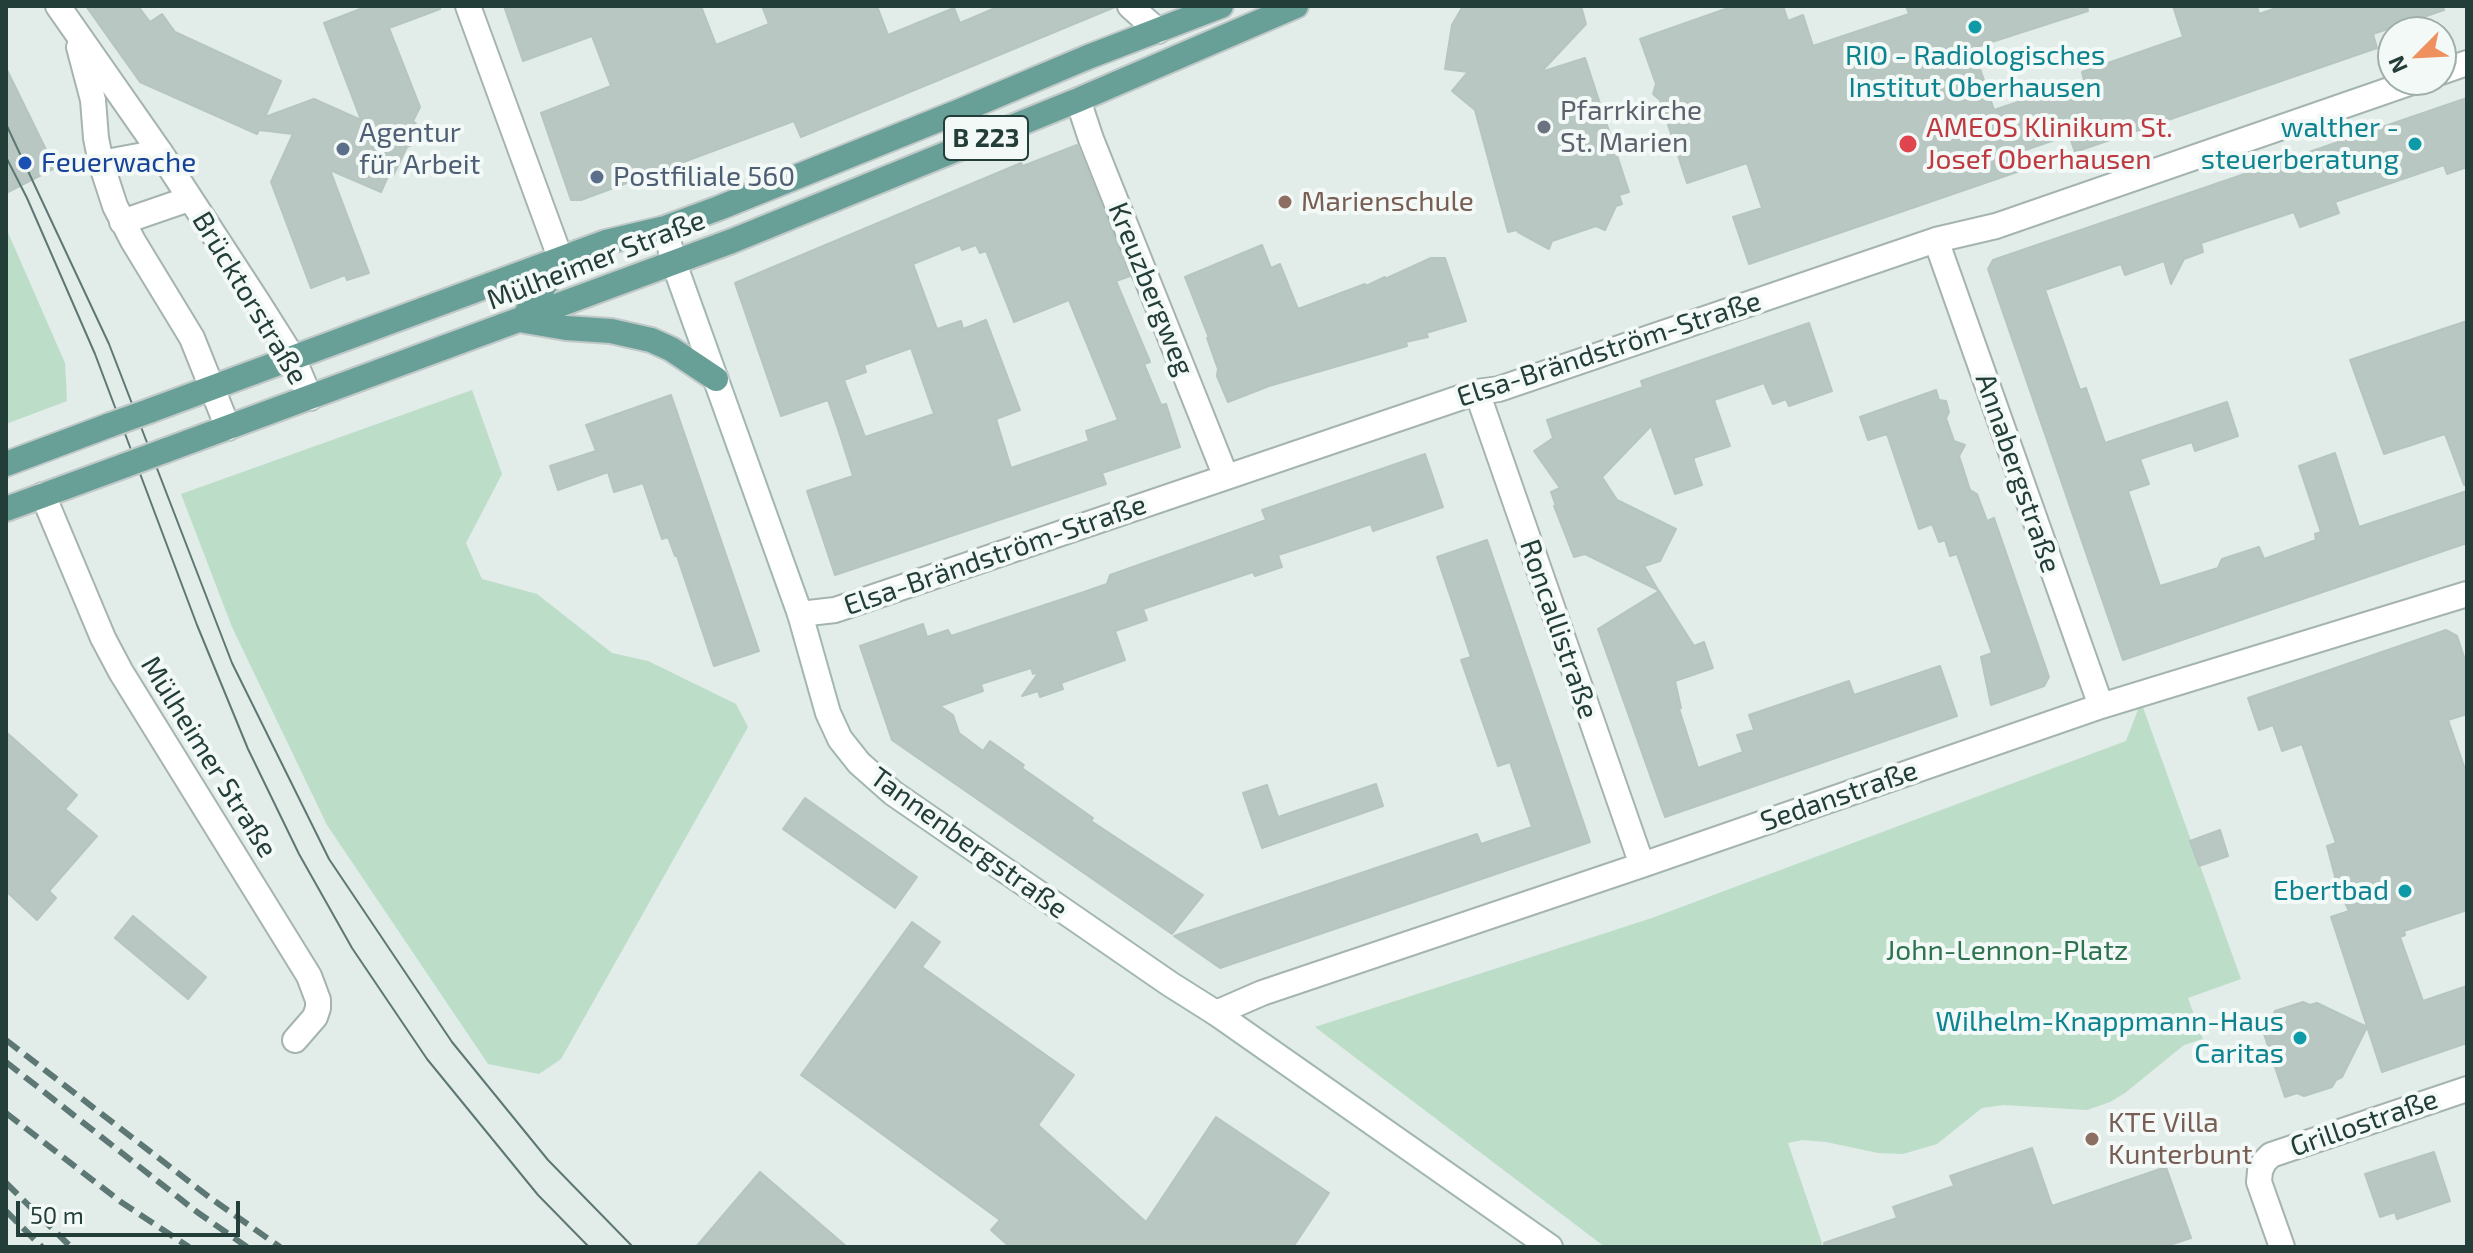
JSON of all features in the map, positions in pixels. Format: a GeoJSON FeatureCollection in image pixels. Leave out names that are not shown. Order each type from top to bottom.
{"type":"FeatureCollection","features":[{"type":"Feature","properties":{"kind":"main road","name":"Mülheimer Straße"},"geometry":{"type":"LineString","coordinates":[[6,464],[606,242],[665,228],[1221,6]]}},
{"type":"Feature","properties":{"kind":"main road","name":"Mülheimer Straße"},"geometry":{"type":"LineString","coordinates":[[6,509],[674,263],[890,178],[1296,6]]}},
{"type":"Feature","properties":{"kind":"main road"},"geometry":{"type":"LineString","coordinates":[[561,260],[522,320],[566,328],[611,331],[651,340],[671,349],[716,379]]}},
{"type":"Feature","properties":{"kind":"street","name":"Brücktorstraße"},"geometry":{"type":"LineString","coordinates":[[58,6],[160,152],[293,358],[310,398]]}},
{"type":"Feature","properties":{"kind":"street"},"geometry":{"type":"LineString","coordinates":[[468,6],[561,260]]}},
{"type":"Feature","properties":{"kind":"street"},"geometry":{"type":"LineString","coordinates":[[1130,6],[1158,31]]}},
{"type":"Feature","properties":{"kind":"street","name":"Brücktorstraße"},"geometry":{"type":"LineString","coordinates":[[76,33],[93,100],[101,163],[122,222],[192,338],[228,428]]}},
{"type":"Feature","properties":{"kind":"street","name":"Elsa-Brändström-Straße"},"geometry":{"type":"LineString","coordinates":[[800,614],[835,610],[1936,240],[1996,226],[2377,94]]}},
{"type":"Feature","properties":{"kind":"street","name":"Kreuzbergweg"},"geometry":{"type":"LineString","coordinates":[[1078,100],[1226,477]]}},
{"type":"Feature","properties":{"kind":"street"},"geometry":{"type":"LineString","coordinates":[[101,163],[160,152]]}},
{"type":"Feature","properties":{"kind":"street","name":"Brücktorstraße"},"geometry":{"type":"LineString","coordinates":[[122,222],[189,199]]}},
{"type":"Feature","properties":{"kind":"street","name":"Tannenbergstraße"},"geometry":{"type":"LineString","coordinates":[[665,228],[674,263],[800,614],[828,713],[840,739],[859,763],[893,793],[1157,976],[1216,1013],[1550,1247]]}},
{"type":"Feature","properties":{"kind":"street","name":"Annabergstraße"},"geometry":{"type":"LineString","coordinates":[[1936,240],[2101,706]]}},
{"type":"Feature","properties":{"kind":"street","name":"Roncallistraße"},"geometry":{"type":"LineString","coordinates":[[1477,392],[1642,865]]}},
{"type":"Feature","properties":{"kind":"street","name":"Mülheimer Straße"},"geometry":{"type":"LineString","coordinates":[[43,495],[103,638],[121,672],[309,976],[318,1008],[315,1017],[295,1040]]}},
{"type":"Feature","properties":{"kind":"street","name":"Sedanstraße"},"geometry":{"type":"LineString","coordinates":[[1216,1013],[1262,993],[2101,706],[2467,594]]}},
{"type":"Feature","properties":{"kind":"street","name":"Grillostraße"},"geometry":{"type":"LineString","coordinates":[[2282,1247],[2259,1182],[2264,1162],[2282,1150],[2467,1089]]}},
{"type":"Feature","properties":{"kind":"green space"},"geometry":{"type":"Polygon","coordinates":[[[6,228],[65,363],[67,401],[6,424],[6,228]]]}},
{"type":"Feature","properties":{"kind":"green space"},"geometry":{"type":"Polygon","coordinates":[[[472,390],[502,474],[466,543],[482,579],[537,594],[612,653],[648,661],[736,704],[748,727],[561,1059],[539,1074],[488,1064],[327,825],[232,627],[181,494],[472,390]]]}},
{"type":"Feature","properties":{"kind":"green space","name":"John-Lennon-Platz"},"geometry":{"type":"Polygon","coordinates":[[[2141,702],[2241,979],[2188,998],[2203,1039],[2184,1045],[2110,1102],[2087,1110],[2004,1105],[1982,1108],[1937,1144],[1903,1154],[1878,1153],[1826,1142],[1802,1140],[1788,1143],[1821,1247],[1605,1247],[1315,1027],[1652,918],[2126,741],[2141,702]]]}},
{"type":"Feature","properties":{"kind":"building","name":"Agentur für Arbeit"},"geometry":{"type":"Polygon","coordinates":[[[86,6],[138,6],[150,22],[162,14],[175,32],[281,81],[265,117],[314,99],[361,120],[324,23],[368,6],[440,6],[440,9],[389,28],[420,107],[413,121],[429,137],[407,147],[381,192],[330,170],[369,273],[347,280],[345,275],[311,288],[271,182],[293,134],[259,130],[257,134],[140,82],[86,6]]]}},
{"type":"Feature","properties":{"kind":"building"},"geometry":{"type":"Polygon","coordinates":[[[504,6],[701,6],[716,45],[769,24],[762,6],[877,6],[888,35],[954,8],[960,23],[1000,6],[1115,7],[801,137],[794,121],[581,200],[571,200],[541,113],[611,86],[592,36],[523,61],[504,6]]]}},
{"type":"Feature","properties":{"kind":"building","name":"Pfarrkirche St. Marien"},"geometry":{"type":"Polygon","coordinates":[[[1463,6],[1581,6],[1586,24],[1541,72],[1585,58],[1629,192],[1619,195],[1622,204],[1616,206],[1605,230],[1596,226],[1552,241],[1549,249],[1517,230],[1508,232],[1475,110],[1452,91],[1468,72],[1445,69],[1452,25],[1463,6]]]}},
{"type":"Feature","properties":{"kind":"building","name":"AMEOS Klinikum St. Josef Oberhausen"},"geometry":{"type":"Polygon","coordinates":[[[1734,6],[1783,6],[1788,21],[1803,15],[1813,46],[1909,14],[1906,6],[2087,6],[2088,11],[1973,48],[1994,110],[2084,80],[2082,72],[2183,37],[2173,6],[2257,6],[2259,14],[2282,6],[2443,6],[2444,10],[2426,16],[2377,16],[2377,33],[2373,34],[2377,48],[2075,152],[2069,135],[2011,155],[2017,172],[1749,264],[1733,217],[1762,208],[1747,163],[1687,183],[1660,100],[1653,94],[1656,84],[1640,39],[1734,6]]]}},
{"type":"Feature","properties":{"kind":"building"},"geometry":{"type":"Polygon","coordinates":[[[6,68],[55,168],[6,193],[6,68]]]}},
{"type":"Feature","properties":{"kind":"building"},"geometry":{"type":"Polygon","coordinates":[[[2467,98],[2467,167],[2447,174],[2444,165],[2335,202],[2339,213],[2300,227],[2294,212],[2201,243],[2203,252],[2184,259],[2171,284],[2164,261],[2125,275],[2121,264],[2045,290],[2080,390],[2086,388],[2105,443],[2227,402],[2238,436],[2195,451],[2192,442],[2140,459],[2149,484],[2128,491],[2160,586],[2218,568],[2222,559],[2259,547],[2264,559],[2316,540],[2315,534],[2321,532],[2299,466],[2335,453],[2359,527],[2467,491],[2467,543],[2123,660],[1988,269],[1993,260],[2467,98]]]}},
{"type":"Feature","properties":{"kind":"building"},"geometry":{"type":"Polygon","coordinates":[[[1077,145],[1130,276],[1116,281],[1150,362],[1144,364],[1161,405],[1166,404],[1180,447],[1102,473],[1106,484],[835,575],[807,491],[853,476],[839,432],[828,400],[781,416],[735,283],[1021,163],[1023,166],[1077,145]],[[960,245],[913,264],[937,329],[961,321],[963,329],[986,320],[1020,410],[996,419],[1011,468],[1089,441],[1086,431],[1118,420],[1069,300],[1014,322],[986,251],[980,253],[976,245],[962,250],[960,245]],[[911,348],[864,365],[866,372],[844,380],[865,437],[934,414],[911,348]]]}},
{"type":"Feature","properties":{"kind":"building","name":"Marienschule"},"geometry":{"type":"Polygon","coordinates":[[[1262,245],[1271,268],[1280,264],[1298,309],[1385,279],[1431,258],[1445,258],[1466,321],[1426,333],[1428,337],[1406,342],[1407,346],[1269,386],[1228,402],[1217,376],[1218,369],[1209,338],[1185,277],[1262,245]]]}},
{"type":"Feature","properties":{"kind":"building"},"geometry":{"type":"Polygon","coordinates":[[[2467,321],[2467,485],[2464,485],[2445,434],[2384,454],[2350,360],[2467,321]]]}},
{"type":"Feature","properties":{"kind":"building"},"geometry":{"type":"Polygon","coordinates":[[[1809,323],[1832,391],[1789,406],[1786,399],[1773,404],[1764,383],[1714,400],[1730,446],[1693,458],[1702,485],[1675,494],[1651,426],[1602,477],[1617,500],[1676,529],[1660,561],[1644,566],[1658,590],[1585,554],[1574,557],[1551,492],[1560,488],[1534,451],[1553,438],[1547,420],[1643,387],[1641,381],[1809,323]]]}},
{"type":"Feature","properties":{"kind":"building"},"geometry":{"type":"Polygon","coordinates":[[[1936,390],[1939,400],[1946,401],[1949,412],[1946,418],[1954,441],[1965,445],[1959,456],[1970,490],[1977,494],[1987,521],[1994,518],[2049,677],[2044,686],[1991,705],[1981,657],[1992,653],[1957,554],[1950,556],[1945,540],[1939,542],[1932,524],[1919,529],[1887,434],[1868,440],[1860,417],[1936,390]]]}},
{"type":"Feature","properties":{"kind":"building"},"geometry":{"type":"Polygon","coordinates":[[[671,395],[759,651],[714,666],[677,556],[668,537],[662,539],[643,483],[614,492],[608,472],[558,490],[550,466],[596,451],[586,425],[671,395]]]}},
{"type":"Feature","properties":{"kind":"building"},"geometry":{"type":"Polygon","coordinates":[[[1425,454],[1443,507],[1373,531],[1371,524],[1278,555],[1282,567],[1255,576],[1253,572],[1143,609],[1147,620],[1115,631],[1125,660],[1061,683],[1063,689],[1040,697],[1038,691],[1022,696],[1039,672],[1033,674],[1031,668],[981,684],[983,691],[940,706],[953,715],[959,733],[983,751],[990,741],[1024,765],[1022,768],[1093,818],[1091,821],[1203,895],[1172,934],[892,740],[860,646],[923,624],[927,637],[948,630],[951,636],[1081,593],[1107,584],[1110,575],[1266,520],[1262,510],[1425,454]]]}},
{"type":"Feature","properties":{"kind":"building"},"geometry":{"type":"Polygon","coordinates":[[[1487,540],[1590,842],[1220,968],[1174,936],[1477,834],[1481,844],[1532,827],[1510,762],[1498,766],[1461,660],[1471,657],[1437,557],[1487,540]]]}},
{"type":"Feature","properties":{"kind":"building"},"geometry":{"type":"Polygon","coordinates":[[[1659,591],[1694,646],[1704,642],[1713,668],[1675,681],[1679,709],[1698,768],[1743,752],[1737,735],[1754,730],[1749,715],[1849,681],[1854,695],[1940,666],[1957,716],[1665,817],[1598,629],[1659,591]]]}},
{"type":"Feature","properties":{"kind":"building"},"geometry":{"type":"Polygon","coordinates":[[[2446,630],[2457,636],[2467,666],[2467,714],[2448,720],[2467,775],[2467,910],[2404,931],[2405,935],[2400,937],[2423,1001],[2467,986],[2467,1043],[2382,1072],[2331,917],[2349,911],[2338,888],[2327,846],[2336,843],[2302,744],[2282,751],[2273,725],[2259,730],[2248,698],[2446,630]]]}},
{"type":"Feature","properties":{"kind":"building"},"geometry":{"type":"Polygon","coordinates":[[[6,732],[77,795],[65,809],[97,836],[49,891],[56,898],[37,920],[6,891],[6,732]]]}},
{"type":"Feature","properties":{"kind":"building"},"geometry":{"type":"Polygon","coordinates":[[[1376,784],[1383,806],[1262,848],[1243,793],[1267,785],[1278,817],[1376,784]]]}},
{"type":"Feature","properties":{"kind":"building"},"geometry":{"type":"Polygon","coordinates":[[[805,798],[917,877],[895,908],[783,829],[805,798]]]}},
{"type":"Feature","properties":{"kind":"building"},"geometry":{"type":"Polygon","coordinates":[[[2220,830],[2228,856],[2199,866],[2190,841],[2220,830]]]}},
{"type":"Feature","properties":{"kind":"building"},"geometry":{"type":"Polygon","coordinates":[[[133,916],[206,977],[188,999],[115,938],[133,916]]]}},
{"type":"Feature","properties":{"kind":"building"},"geometry":{"type":"Polygon","coordinates":[[[912,922],[940,942],[922,967],[1074,1075],[1038,1125],[1146,1222],[1216,1117],[1329,1193],[1293,1247],[1010,1247],[991,1230],[1000,1220],[801,1075],[912,922]]]}},
{"type":"Feature","properties":{"kind":"building","name":"Wilhelm-Knappmann-Haus Caritas"},"geometry":{"type":"Polygon","coordinates":[[[2303,1002],[2310,1005],[2317,1003],[2367,1027],[2342,1077],[2332,1087],[2304,1096],[2297,1093],[2285,1097],[2260,1022],[2272,1018],[2275,1011],[2303,1002]]]}},
{"type":"Feature","properties":{"kind":"building"},"geometry":{"type":"Polygon","coordinates":[[[2032,1148],[2052,1206],[2166,1167],[2191,1238],[2163,1247],[1825,1247],[1824,1243],[1897,1218],[1893,1207],[1954,1186],[1950,1176],[2032,1148]]]}},
{"type":"Feature","properties":{"kind":"building"},"geometry":{"type":"Polygon","coordinates":[[[2434,1152],[2450,1201],[2397,1219],[2395,1212],[2380,1217],[2365,1174],[2434,1152]]]}},
{"type":"Feature","properties":{"kind":"building"},"geometry":{"type":"Polygon","coordinates":[[[760,1172],[847,1247],[696,1247],[760,1172]]]}},
{"type":"Feature","properties":{"kind":"tram line"},"geometry":{"type":"LineString","coordinates":[[6,124],[109,344],[232,663],[329,859],[452,1042],[548,1160],[633,1247]]}},
{"type":"Feature","properties":{"kind":"tram line"},"geometry":{"type":"LineString","coordinates":[[6,157],[95,354],[197,625],[248,749],[299,854],[352,948],[427,1059],[538,1195],[589,1247]]}},
{"type":"Feature","properties":{"kind":"railway"},"geometry":{"type":"LineString","coordinates":[[6,1040],[209,1197],[280,1247]]}},
{"type":"Feature","properties":{"kind":"railway"},"geometry":{"type":"LineString","coordinates":[[6,1062],[197,1212],[247,1247]]}},
{"type":"Feature","properties":{"kind":"railway"},"geometry":{"type":"LineString","coordinates":[[6,1113],[121,1202],[189,1247]]}},
{"type":"Feature","properties":{"kind":"railway"},"geometry":{"type":"LineString","coordinates":[[6,1183],[71,1247]]}},
{"type":"Feature","properties":{"kind":"railway"},"geometry":{"type":"LineString","coordinates":[[6,1211],[42,1247]]}},
{"type":"Feature","properties":{"kind":"place","name":"RIO - Radiologisches Institut Oberhausen"},"geometry":{"type":"Point","coordinates":[1975,27]}},
{"type":"Feature","properties":{"kind":"place","name":"Pfarrkirche St. Marien"},"geometry":{"type":"Point","coordinates":[1544,127]}},
{"type":"Feature","properties":{"kind":"place","name":"AMEOS Klinikum St. Josef Oberhausen"},"geometry":{"type":"Point","coordinates":[1908,144]}},
{"type":"Feature","properties":{"kind":"place","name":"walther - steuerberatung"},"geometry":{"type":"Point","coordinates":[2415,144]}},
{"type":"Feature","properties":{"kind":"place","name":"Agentur für Arbeit"},"geometry":{"type":"Point","coordinates":[343,149]}},
{"type":"Feature","properties":{"kind":"place","name":"Feuerwache"},"geometry":{"type":"Point","coordinates":[25,163]}},
{"type":"Feature","properties":{"kind":"place","name":"Postfiliale 560"},"geometry":{"type":"Point","coordinates":[597,177]}},
{"type":"Feature","properties":{"kind":"place","name":"Marienschule"},"geometry":{"type":"Point","coordinates":[1285,202]}},
{"type":"Feature","properties":{"kind":"place","name":"Ebertbad"},"geometry":{"type":"Point","coordinates":[2405,891]}},
{"type":"Feature","properties":{"kind":"place","name":"Wilhelm-Knappmann-Haus Caritas"},"geometry":{"type":"Point","coordinates":[2300,1038]}},
{"type":"Feature","properties":{"kind":"place","name":"KTE Villa Kunterbunt"},"geometry":{"type":"Point","coordinates":[2092,1139]}}]}
